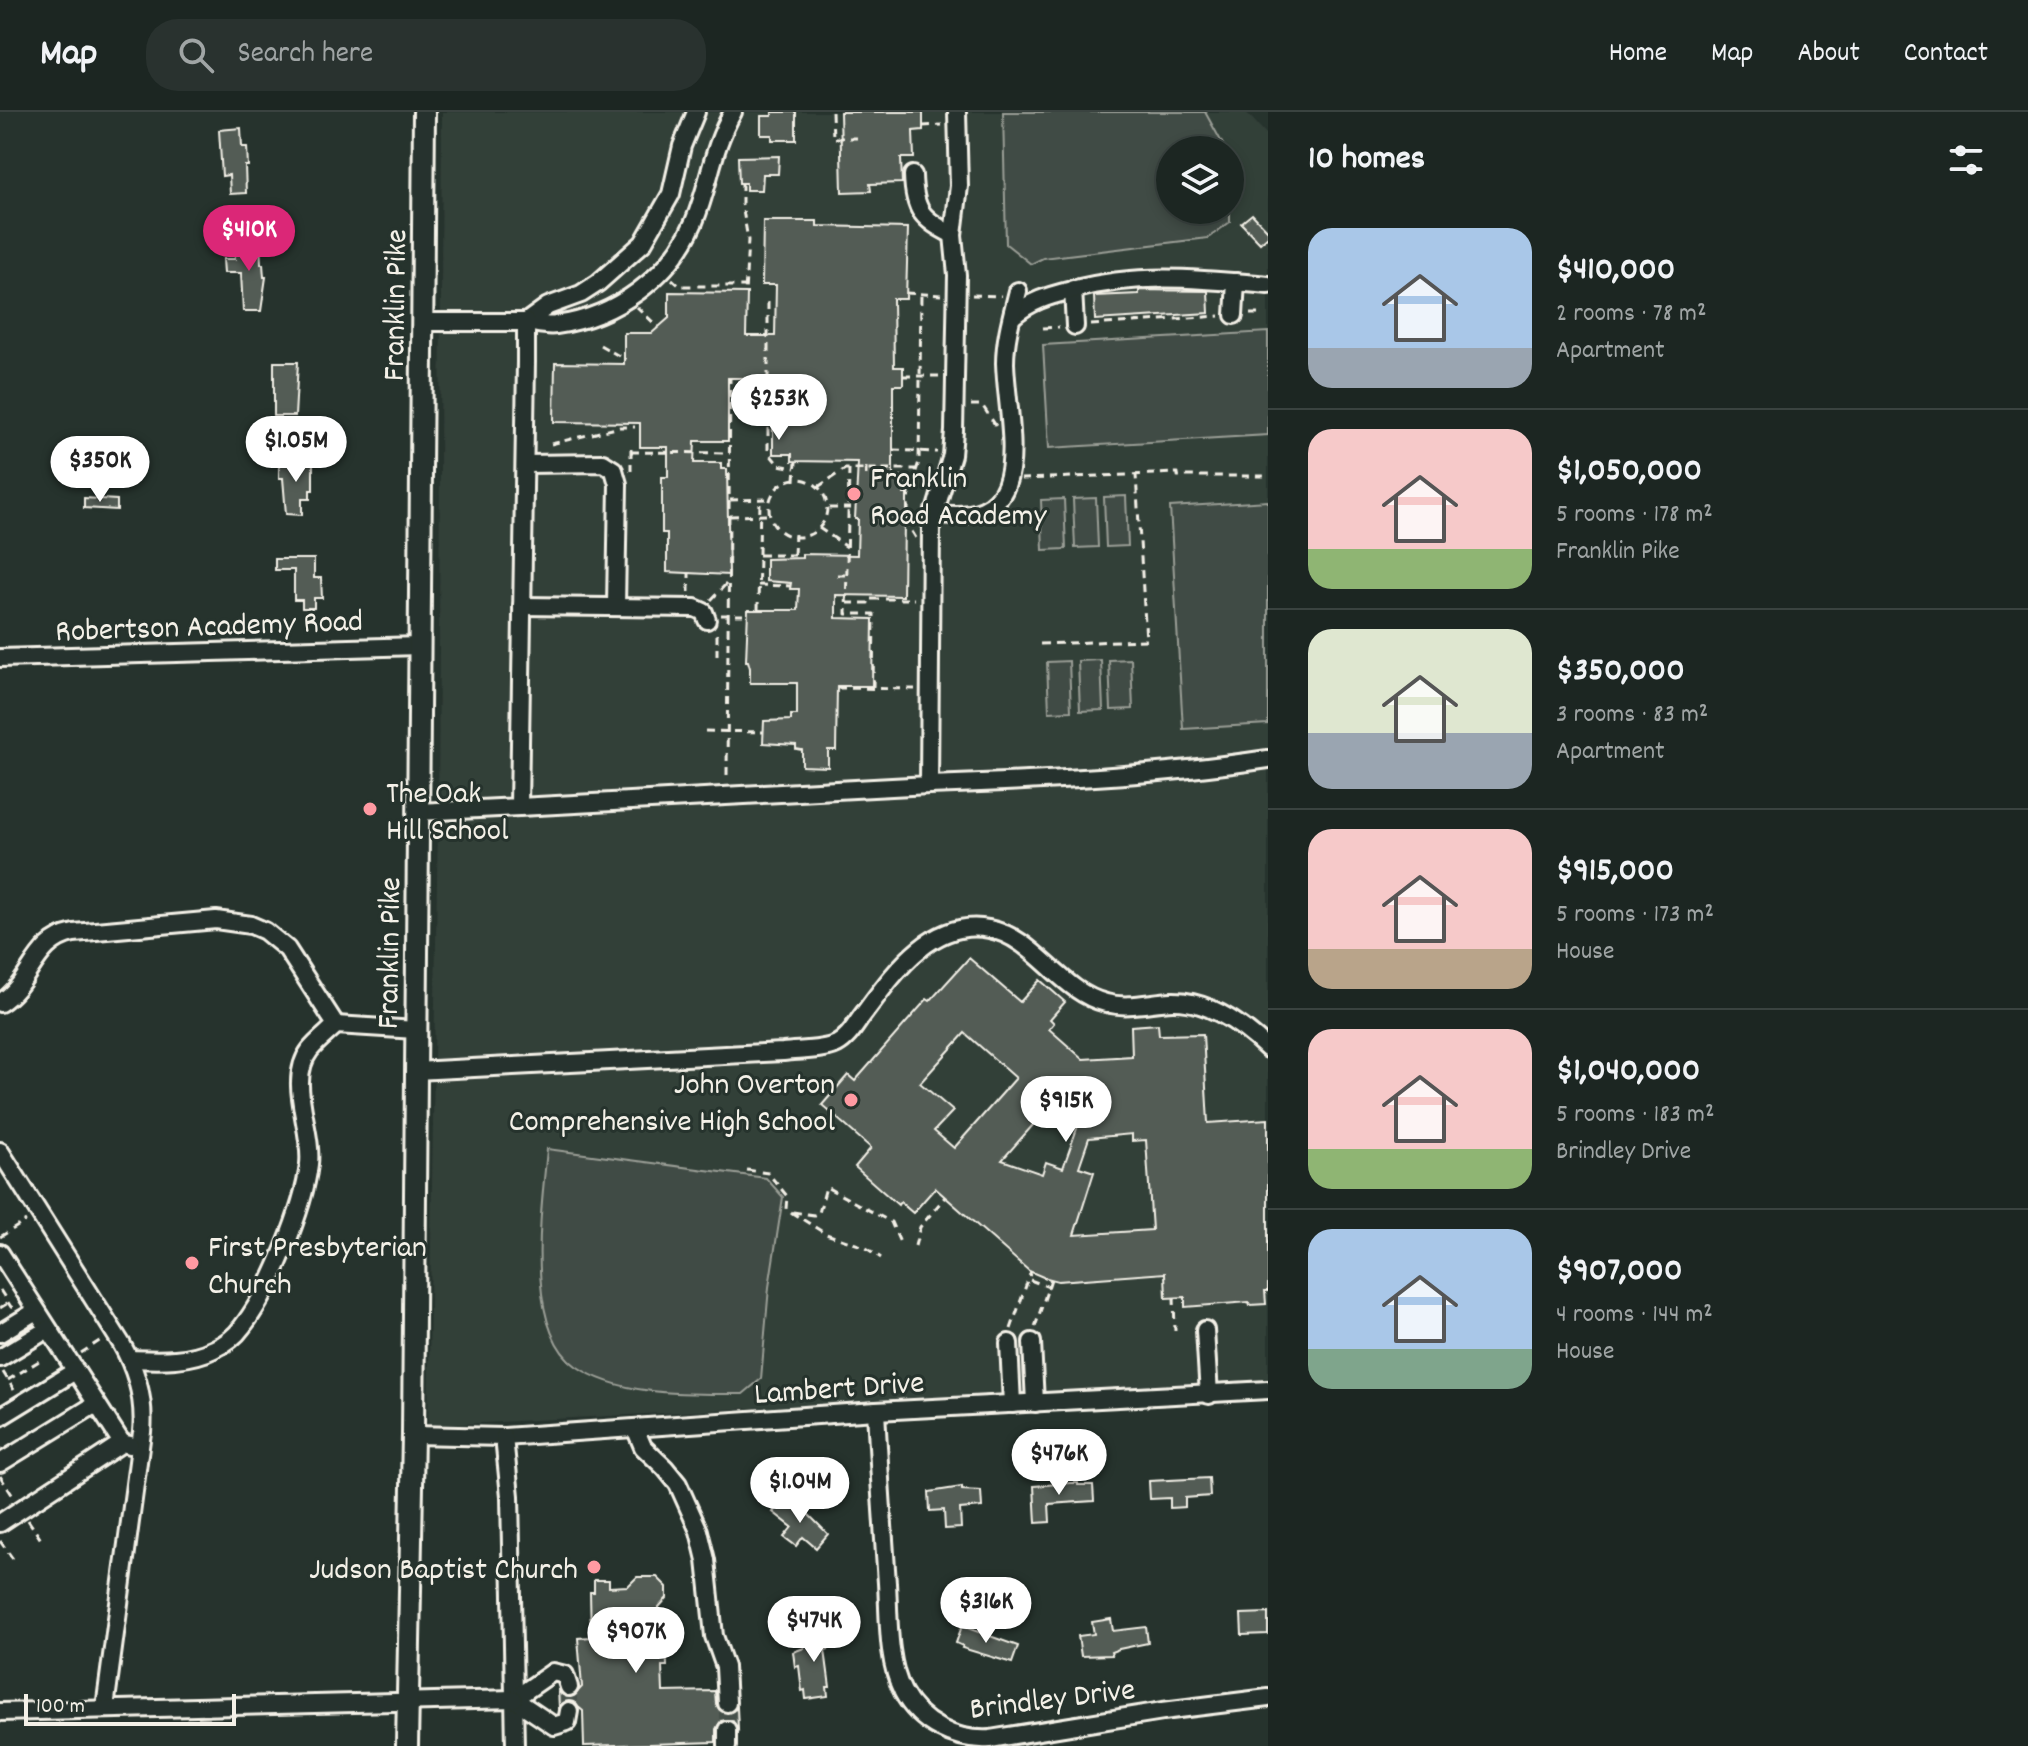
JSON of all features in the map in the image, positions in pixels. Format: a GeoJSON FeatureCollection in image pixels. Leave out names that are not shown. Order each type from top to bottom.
{"type":"FeatureCollection","features":[{"type":"Feature","properties":{"kind":"main road","name":"Franklin Pike"},"geometry":{"type":"LineString","coordinates":[[407,1746],[413,1435],[424,112]]}},
{"type":"Feature","properties":{"kind":"street"},"geometry":{"type":"LineString","coordinates":[[526,322],[548,306],[581,294],[598,283],[643,243],[671,194],[682,146],[696,112]]}},
{"type":"Feature","properties":{"kind":"street"},"geometry":{"type":"LineString","coordinates":[[422,322],[526,322],[554,326],[584,318],[629,298],[653,280],[671,259],[692,225],[717,143],[733,112]]}},
{"type":"Feature","properties":{"kind":"street"},"geometry":{"type":"LineString","coordinates":[[929,785],[930,541],[933,513],[952,455],[957,275],[953,235],[959,186],[958,118]]}},
{"type":"Feature","properties":{"kind":"street"},"geometry":{"type":"LineString","coordinates":[[913,175],[914,193],[922,215],[953,235]]}},
{"type":"Feature","properties":{"kind":"street"},"geometry":{"type":"LineString","coordinates":[[1012,317],[1032,301],[1102,282],[1139,278],[1268,285]]}},
{"type":"Feature","properties":{"kind":"street"},"geometry":{"type":"LineString","coordinates":[[1234,315],[1236,282]]}},
{"type":"Feature","properties":{"kind":"street"},"geometry":{"type":"LineString","coordinates":[[1073,289],[1075,326]]}},
{"type":"Feature","properties":{"kind":"street"},"geometry":{"type":"LineString","coordinates":[[933,513],[957,516],[981,512],[998,499],[1009,479],[1013,440],[1005,364],[1018,291]]}},
{"type":"Feature","properties":{"kind":"street"},"geometry":{"type":"LineString","coordinates":[[519,807],[526,322]]}},
{"type":"Feature","properties":{"kind":"street"},"geometry":{"type":"LineString","coordinates":[[525,464],[603,463],[614,470],[618,484],[616,607]]}},
{"type":"Feature","properties":{"kind":"street"},"geometry":{"type":"LineString","coordinates":[[522,606],[695,608],[714,616]]}},
{"type":"Feature","properties":{"kind":"street","name":"Robertson Academy Road"},"geometry":{"type":"LineString","coordinates":[[0,658],[419,646]]}},
{"type":"Feature","properties":{"kind":"street"},"geometry":{"type":"LineString","coordinates":[[418,812],[1058,781],[1196,770],[1268,759]]}},
{"type":"Feature","properties":{"kind":"street"},"geometry":{"type":"LineString","coordinates":[[0,1003],[16,992],[41,952],[57,937],[192,921],[230,920],[265,931],[287,949],[336,1025]]}},
{"type":"Feature","properties":{"kind":"street"},"geometry":{"type":"LineString","coordinates":[[415,1071],[768,1053],[832,1046],[848,1035],[898,970],[922,947],[947,932],[967,928],[990,929],[1008,937],[1093,999],[1119,1006],[1173,1001],[1201,1005],[1240,1025],[1268,1049]]}},
{"type":"Feature","properties":{"kind":"street"},"geometry":{"type":"LineString","coordinates":[[130,1359],[183,1359],[207,1352],[235,1335],[251,1315],[287,1238],[306,1181],[309,1153],[300,1082],[302,1066],[309,1051],[336,1025],[416,1030]]}},
{"type":"Feature","properties":{"kind":"street"},"geometry":{"type":"LineString","coordinates":[[0,1151],[130,1359],[142,1402],[140,1446],[105,1708]]}},
{"type":"Feature","properties":{"kind":"street"},"geometry":{"type":"LineString","coordinates":[[0,1253],[122,1443]]}},
{"type":"Feature","properties":{"kind":"street"},"geometry":{"type":"LineString","coordinates":[[0,1333],[36,1311]]}},
{"type":"Feature","properties":{"kind":"street"},"geometry":{"type":"LineString","coordinates":[[0,1358],[48,1329]]}},
{"type":"Feature","properties":{"kind":"street"},"geometry":{"type":"LineString","coordinates":[[1205,1330],[1209,1395]]}},
{"type":"Feature","properties":{"kind":"street"},"geometry":{"type":"LineString","coordinates":[[1033,1335],[1035,1403]]}},
{"type":"Feature","properties":{"kind":"street"},"geometry":{"type":"LineString","coordinates":[[1010,1337],[1012,1404]]}},
{"type":"Feature","properties":{"kind":"street"},"geometry":{"type":"LineString","coordinates":[[0,1417],[75,1371]]}},
{"type":"Feature","properties":{"kind":"street","name":"Lambert Drive"},"geometry":{"type":"LineString","coordinates":[[413,1435],[504,1437],[876,1411],[1268,1390]]}},
{"type":"Feature","properties":{"kind":"street"},"geometry":{"type":"LineString","coordinates":[[0,1463],[96,1404]]}},
{"type":"Feature","properties":{"kind":"street","name":"Brindley Drive"},"geometry":{"type":"LineString","coordinates":[[876,1411],[889,1624],[895,1669],[902,1691],[926,1720],[957,1736],[990,1739],[1163,1711],[1268,1698]]}},
{"type":"Feature","properties":{"kind":"street"},"geometry":{"type":"LineString","coordinates":[[635,1428],[643,1447],[678,1484],[695,1518],[706,1560],[714,1636],[725,1667],[727,1703]]}},
{"type":"Feature","properties":{"kind":"street"},"geometry":{"type":"LineString","coordinates":[[504,1437],[510,1496],[515,1746]]}},
{"type":"Feature","properties":{"kind":"street"},"geometry":{"type":"LineString","coordinates":[[0,1523],[122,1443],[140,1446]]}},
{"type":"Feature","properties":{"kind":"street"},"geometry":{"type":"LineString","coordinates":[[0,1712],[514,1699],[553,1672],[565,1675],[569,1687]]}},
{"type":"Feature","properties":{"kind":"street"},"geometry":{"type":"LineString","coordinates":[[514,1699],[554,1726],[567,1722],[569,1711]]}},
{"type":"Feature","properties":{"kind":"path"},"geometry":{"type":"LineString","coordinates":[[832,112],[833,138],[860,138]]}},
{"type":"Feature","properties":{"kind":"path"},"geometry":{"type":"LineString","coordinates":[[923,126],[958,118]]}},
{"type":"Feature","properties":{"kind":"path"},"geometry":{"type":"LineString","coordinates":[[742,183],[748,240],[745,293]]}},
{"type":"Feature","properties":{"kind":"path"},"geometry":{"type":"LineString","coordinates":[[670,277],[680,286],[745,286]]}},
{"type":"Feature","properties":{"kind":"path"},"geometry":{"type":"LineString","coordinates":[[919,532],[918,540],[913,537],[908,525],[909,493],[919,451],[921,294]]}},
{"type":"Feature","properties":{"kind":"path"},"geometry":{"type":"LineString","coordinates":[[768,302],[768,452],[779,465],[795,468]]}},
{"type":"Feature","properties":{"kind":"path"},"geometry":{"type":"LineString","coordinates":[[637,307],[658,327]]}},
{"type":"Feature","properties":{"kind":"path"},"geometry":{"type":"LineString","coordinates":[[1043,328],[1259,314]]}},
{"type":"Feature","properties":{"kind":"path"},"geometry":{"type":"LineString","coordinates":[[600,345],[626,360]]}},
{"type":"Feature","properties":{"kind":"path"},"geometry":{"type":"LineString","coordinates":[[903,376],[955,375]]}},
{"type":"Feature","properties":{"kind":"path"},"geometry":{"type":"LineString","coordinates":[[727,775],[730,378]]}},
{"type":"Feature","properties":{"kind":"path"},"geometry":{"type":"LineString","coordinates":[[955,405],[982,405],[1004,439],[1013,440]]}},
{"type":"Feature","properties":{"kind":"path"},"geometry":{"type":"LineString","coordinates":[[551,444],[620,427],[635,427]]}},
{"type":"Feature","properties":{"kind":"path"},"geometry":{"type":"LineString","coordinates":[[631,443],[631,483]]}},
{"type":"Feature","properties":{"kind":"path"},"geometry":{"type":"LineString","coordinates":[[893,450],[940,452],[939,459]]}},
{"type":"Feature","properties":{"kind":"path"},"geometry":{"type":"LineString","coordinates":[[631,452],[730,453]]}},
{"type":"Feature","properties":{"kind":"path"},"geometry":{"type":"LineString","coordinates":[[795,481],[796,461]]}},
{"type":"Feature","properties":{"kind":"path"},"geometry":{"type":"LineString","coordinates":[[866,462],[866,475]]}},
{"type":"Feature","properties":{"kind":"path"},"geometry":{"type":"LineString","coordinates":[[818,487],[849,469],[916,469]]}},
{"type":"Feature","properties":{"kind":"path"},"geometry":{"type":"LineString","coordinates":[[849,469],[846,614],[874,614],[873,688]]}},
{"type":"Feature","properties":{"kind":"path"},"geometry":{"type":"LineString","coordinates":[[1009,479],[1178,473],[1178,476],[1268,476]]}},
{"type":"Feature","properties":{"kind":"path"},"geometry":{"type":"LineString","coordinates":[[1040,644],[1146,640],[1136,475]]}},
{"type":"Feature","properties":{"kind":"path"},"geometry":{"type":"LineString","coordinates":[[795,481],[818,487],[826,496],[829,508],[819,528],[809,533],[795,534],[778,528],[769,515],[769,499],[779,486],[795,481]]}},
{"type":"Feature","properties":{"kind":"path"},"geometry":{"type":"LineString","coordinates":[[758,610],[760,499]]}},
{"type":"Feature","properties":{"kind":"path"},"geometry":{"type":"LineString","coordinates":[[730,500],[769,499]]}},
{"type":"Feature","properties":{"kind":"path"},"geometry":{"type":"LineString","coordinates":[[829,508],[856,508]]}},
{"type":"Feature","properties":{"kind":"path"},"geometry":{"type":"LineString","coordinates":[[730,516],[769,515]]}},
{"type":"Feature","properties":{"kind":"path"},"geometry":{"type":"LineString","coordinates":[[819,528],[847,547]]}},
{"type":"Feature","properties":{"kind":"path"},"geometry":{"type":"LineString","coordinates":[[793,555],[795,534]]}},
{"type":"Feature","properties":{"kind":"path"},"geometry":{"type":"LineString","coordinates":[[759,555],[802,555]]}},
{"type":"Feature","properties":{"kind":"path"},"geometry":{"type":"LineString","coordinates":[[689,572],[689,596],[696,595]]}},
{"type":"Feature","properties":{"kind":"path"},"geometry":{"type":"LineString","coordinates":[[837,575],[847,575]]}},
{"type":"Feature","properties":{"kind":"path"},"geometry":{"type":"LineString","coordinates":[[711,600],[729,581]]}},
{"type":"Feature","properties":{"kind":"path"},"geometry":{"type":"LineString","coordinates":[[758,585],[791,586]]}},
{"type":"Feature","properties":{"kind":"path"},"geometry":{"type":"LineString","coordinates":[[847,603],[868,603],[868,599],[916,599],[916,588]]}},
{"type":"Feature","properties":{"kind":"path"},"geometry":{"type":"LineString","coordinates":[[706,597],[711,600],[714,616],[717,656]]}},
{"type":"Feature","properties":{"kind":"path"},"geometry":{"type":"LineString","coordinates":[[714,616],[748,615]]}},
{"type":"Feature","properties":{"kind":"path"},"geometry":{"type":"LineString","coordinates":[[837,688],[930,689]]}},
{"type":"Feature","properties":{"kind":"path"},"geometry":{"type":"LineString","coordinates":[[705,731],[763,732]]}},
{"type":"Feature","properties":{"kind":"path"},"geometry":{"type":"LineString","coordinates":[[747,1170],[768,1173],[787,1196],[786,1209],[789,1211],[826,1234],[865,1247],[881,1258]]}},
{"type":"Feature","properties":{"kind":"path"},"geometry":{"type":"LineString","coordinates":[[789,1211],[819,1213],[826,1187],[891,1222],[901,1245]]}},
{"type":"Feature","properties":{"kind":"path"},"geometry":{"type":"LineString","coordinates":[[915,1246],[920,1227],[945,1197]]}},
{"type":"Feature","properties":{"kind":"path"},"geometry":{"type":"LineString","coordinates":[[0,1237],[39,1213]]}},
{"type":"Feature","properties":{"kind":"path"},"geometry":{"type":"LineString","coordinates":[[1010,1337],[1031,1271]]}},
{"type":"Feature","properties":{"kind":"path"},"geometry":{"type":"LineString","coordinates":[[1033,1335],[1051,1279]]}},
{"type":"Feature","properties":{"kind":"path"},"geometry":{"type":"LineString","coordinates":[[1028,1280],[1049,1287]]}},
{"type":"Feature","properties":{"kind":"path"},"geometry":{"type":"LineString","coordinates":[[1174,1297],[1175,1331]]}},
{"type":"Feature","properties":{"kind":"path"},"geometry":{"type":"LineString","coordinates":[[0,1308],[8,1303]]}},
{"type":"Feature","properties":{"kind":"path"},"geometry":{"type":"LineString","coordinates":[[8,1380],[39,1361]]}},
{"type":"Feature","properties":{"kind":"path"},"geometry":{"type":"LineString","coordinates":[[0,1370],[17,1394]]}},
{"type":"Feature","properties":{"kind":"path"},"geometry":{"type":"LineString","coordinates":[[0,1541],[13,1559]]}},
{"type":"Feature","properties":{"kind":"shaded area"},"geometry":{"type":"Polygon","coordinates":[[[442,112],[1246,112],[1268,136],[1268,1380],[428,1426],[438,820],[442,112]]]}},
{"type":"Feature","properties":{"kind":"shaded area"},"geometry":{"type":"Polygon","coordinates":[[[1003,112],[1205,112],[1218,136],[1156,136],[1156,224],[1227,224],[1208,238],[1043,258],[1031,264],[1006,244],[1003,112]]]}},
{"type":"Feature","properties":{"kind":"shaded area"},"geometry":{"type":"Polygon","coordinates":[[[1268,332],[1268,435],[1049,448],[1043,345],[1268,332]]]}},
{"type":"Feature","properties":{"kind":"shaded area"},"geometry":{"type":"Polygon","coordinates":[[[1126,496],[1128,546],[1106,547],[1104,497],[1126,496]]]}},
{"type":"Feature","properties":{"kind":"shaded area"},"geometry":{"type":"Polygon","coordinates":[[[1096,498],[1098,547],[1075,548],[1073,499],[1096,498]]]}},
{"type":"Feature","properties":{"kind":"shaded area"},"geometry":{"type":"Polygon","coordinates":[[[1064,499],[1066,549],[1043,550],[1041,500],[1064,499]]]}},
{"type":"Feature","properties":{"kind":"shaded area"},"geometry":{"type":"Polygon","coordinates":[[[1268,501],[1268,724],[1183,729],[1170,507],[1268,501]]]}},
{"type":"Feature","properties":{"kind":"shaded area"},"geometry":{"type":"Polygon","coordinates":[[[1131,659],[1133,709],[1111,710],[1109,660],[1131,659]]]}},
{"type":"Feature","properties":{"kind":"shaded area"},"geometry":{"type":"Polygon","coordinates":[[[1101,660],[1103,710],[1080,711],[1078,661],[1101,660]]]}},
{"type":"Feature","properties":{"kind":"shaded area"},"geometry":{"type":"Polygon","coordinates":[[[1069,661],[1071,711],[1049,712],[1047,662],[1069,661]]]}},
{"type":"Feature","properties":{"kind":"shaded area"},"geometry":{"type":"Polygon","coordinates":[[[547,1149],[766,1178],[783,1197],[769,1287],[761,1379],[743,1394],[657,1392],[594,1376],[576,1366],[559,1348],[548,1324],[540,1265],[547,1149]]]}},
{"type":"Feature","properties":{"kind":"building"},"geometry":{"type":"Polygon","coordinates":[[[772,112],[796,112],[796,140],[772,140],[772,135],[761,135],[761,116],[772,116],[772,112]]]}},
{"type":"Feature","properties":{"kind":"building"},"geometry":{"type":"Polygon","coordinates":[[[840,112],[923,112],[923,130],[913,131],[914,158],[901,158],[902,183],[870,184],[871,191],[842,192],[840,112]]]}},
{"type":"Feature","properties":{"kind":"building"},"geometry":{"type":"Polygon","coordinates":[[[241,128],[242,147],[247,147],[246,193],[230,194],[229,175],[222,176],[219,130],[241,128]]]}},
{"type":"Feature","properties":{"kind":"building"},"geometry":{"type":"Polygon","coordinates":[[[779,156],[778,174],[763,174],[762,190],[746,190],[746,183],[739,183],[738,157],[779,156]]]}},
{"type":"Feature","properties":{"kind":"building"},"geometry":{"type":"Polygon","coordinates":[[[1252,214],[1268,231],[1268,236],[1260,243],[1242,224],[1252,214]]]}},
{"type":"Feature","properties":{"kind":"building","name":"Franklin Road Academy"},"geometry":{"type":"Polygon","coordinates":[[[763,221],[817,221],[817,226],[908,228],[906,299],[893,299],[894,367],[903,367],[903,385],[893,385],[893,476],[904,476],[904,494],[907,494],[903,596],[836,595],[836,618],[873,619],[872,686],[837,686],[836,750],[828,750],[828,767],[802,766],[802,750],[796,749],[796,745],[763,743],[764,721],[791,720],[791,715],[797,715],[797,683],[750,683],[750,668],[746,661],[748,610],[798,610],[799,589],[790,589],[791,583],[766,581],[766,559],[802,558],[802,554],[857,555],[858,462],[792,461],[792,454],[773,454],[773,384],[766,384],[766,378],[728,378],[728,441],[695,441],[694,463],[721,463],[721,469],[727,469],[729,575],[667,572],[667,533],[662,533],[662,477],[668,477],[668,447],[640,447],[640,423],[554,422],[555,363],[624,364],[624,333],[652,333],[669,318],[669,292],[747,293],[746,336],[775,336],[776,285],[762,285],[763,221]]]}},
{"type":"Feature","properties":{"kind":"building"},"geometry":{"type":"Polygon","coordinates":[[[234,241],[260,241],[261,264],[266,277],[261,311],[243,311],[241,273],[224,273],[223,259],[235,259],[234,241]]]}},
{"type":"Feature","properties":{"kind":"building"},"geometry":{"type":"Polygon","coordinates":[[[1139,290],[1208,291],[1209,313],[1095,320],[1094,296],[1139,294],[1139,290]]]}},
{"type":"Feature","properties":{"kind":"building"},"geometry":{"type":"Polygon","coordinates":[[[274,362],[298,362],[295,416],[274,416],[274,362]]]}},
{"type":"Feature","properties":{"kind":"building"},"geometry":{"type":"Polygon","coordinates":[[[279,460],[313,463],[313,490],[310,490],[310,499],[302,499],[302,515],[286,514],[279,460]]]}},
{"type":"Feature","properties":{"kind":"building"},"geometry":{"type":"Polygon","coordinates":[[[84,498],[117,500],[117,510],[84,508],[84,498]]]}},
{"type":"Feature","properties":{"kind":"building"},"geometry":{"type":"Polygon","coordinates":[[[275,559],[314,559],[314,578],[321,578],[322,598],[314,598],[314,608],[302,608],[302,600],[294,600],[294,570],[275,570],[275,559]]]}},
{"type":"Feature","properties":{"kind":"building"},"geometry":{"type":"Polygon","coordinates":[[[969,958],[1020,1002],[1040,980],[1065,1002],[1050,1019],[1054,1023],[1049,1029],[1083,1059],[1132,1056],[1131,1026],[1158,1024],[1159,1035],[1203,1034],[1208,1123],[1268,1119],[1266,1304],[1250,1305],[1249,1302],[1185,1307],[1185,1297],[1166,1298],[1165,1273],[1058,1281],[1043,1277],[1029,1271],[935,1188],[913,1213],[900,1202],[898,1205],[855,1167],[871,1148],[822,1105],[848,1075],[855,1081],[927,999],[930,1001],[969,958]],[[965,1033],[920,1083],[953,1111],[934,1131],[954,1148],[1016,1078],[965,1033]],[[1092,1086],[1062,1118],[1049,1107],[1002,1160],[1042,1174],[1046,1162],[1063,1168],[1092,1086]],[[1132,1134],[1089,1138],[1079,1167],[1094,1172],[1074,1235],[1152,1230],[1146,1140],[1132,1141],[1132,1134]]]}},
{"type":"Feature","properties":{"kind":"building"},"geometry":{"type":"Polygon","coordinates":[[[1209,1478],[1210,1496],[1185,1498],[1185,1507],[1170,1508],[1170,1498],[1150,1499],[1149,1481],[1209,1478]]]}},
{"type":"Feature","properties":{"kind":"building"},"geometry":{"type":"Polygon","coordinates":[[[1093,1485],[1094,1501],[1049,1504],[1050,1522],[1036,1523],[1034,1486],[1093,1485]]]}},
{"type":"Feature","properties":{"kind":"building"},"geometry":{"type":"Polygon","coordinates":[[[962,1487],[962,1490],[981,1491],[982,1507],[960,1509],[961,1528],[945,1529],[944,1510],[930,1511],[929,1492],[962,1487]]]}},
{"type":"Feature","properties":{"kind":"building"},"geometry":{"type":"Polygon","coordinates":[[[785,1498],[800,1510],[802,1508],[828,1534],[816,1548],[803,1537],[796,1546],[784,1537],[792,1527],[773,1512],[785,1498]]]}},
{"type":"Feature","properties":{"kind":"building"},"geometry":{"type":"Polygon","coordinates":[[[637,1577],[657,1577],[667,1587],[667,1598],[659,1607],[659,1631],[666,1631],[667,1666],[662,1666],[663,1692],[715,1691],[716,1704],[721,1712],[732,1713],[737,1707],[738,1729],[732,1720],[721,1721],[716,1729],[716,1742],[584,1746],[583,1711],[570,1700],[559,1708],[558,1689],[562,1696],[572,1698],[582,1687],[578,1638],[591,1637],[590,1592],[594,1592],[594,1580],[609,1580],[609,1587],[628,1586],[637,1577]]]}},
{"type":"Feature","properties":{"kind":"building"},"geometry":{"type":"Polygon","coordinates":[[[1268,1613],[1268,1634],[1242,1635],[1241,1614],[1268,1613]]]}},
{"type":"Feature","properties":{"kind":"building"},"geometry":{"type":"Polygon","coordinates":[[[1111,1619],[1113,1631],[1146,1627],[1148,1643],[1119,1649],[1111,1652],[1112,1655],[1081,1656],[1078,1636],[1094,1634],[1092,1622],[1111,1619]]]}},
{"type":"Feature","properties":{"kind":"building"},"geometry":{"type":"Polygon","coordinates":[[[962,1626],[1018,1646],[1012,1663],[962,1648],[956,1643],[962,1626]]]}},
{"type":"Feature","properties":{"kind":"building"},"geometry":{"type":"Polygon","coordinates":[[[826,1629],[829,1649],[825,1650],[830,1687],[827,1687],[828,1696],[806,1699],[793,1652],[804,1648],[802,1632],[826,1629]]]}},
{"type":"Feature","properties":{"kind":"tunnel"},"geometry":{"type":"LineString","coordinates":[[569,1687],[569,1711]]}},
{"type":"Feature","properties":{"kind":"tunnel"},"geometry":{"type":"LineString","coordinates":[[727,1703],[727,1730]]}},
{"type":"Feature","properties":{"kind":"place","name":"Franklin Road Academy"},"geometry":{"type":"Point","coordinates":[854,494]}},
{"type":"Feature","properties":{"kind":"place","name":"The Oak Hill School"},"geometry":{"type":"Point","coordinates":[370,809]}},
{"type":"Feature","properties":{"kind":"place","name":"John Overton Comprehensive High School"},"geometry":{"type":"Point","coordinates":[851,1100]}},
{"type":"Feature","properties":{"kind":"place","name":"First Presbyterian Church"},"geometry":{"type":"Point","coordinates":[192,1263]}},
{"type":"Feature","properties":{"kind":"place","name":"Judson Baptist Church"},"geometry":{"type":"Point","coordinates":[594,1567]}}]}
